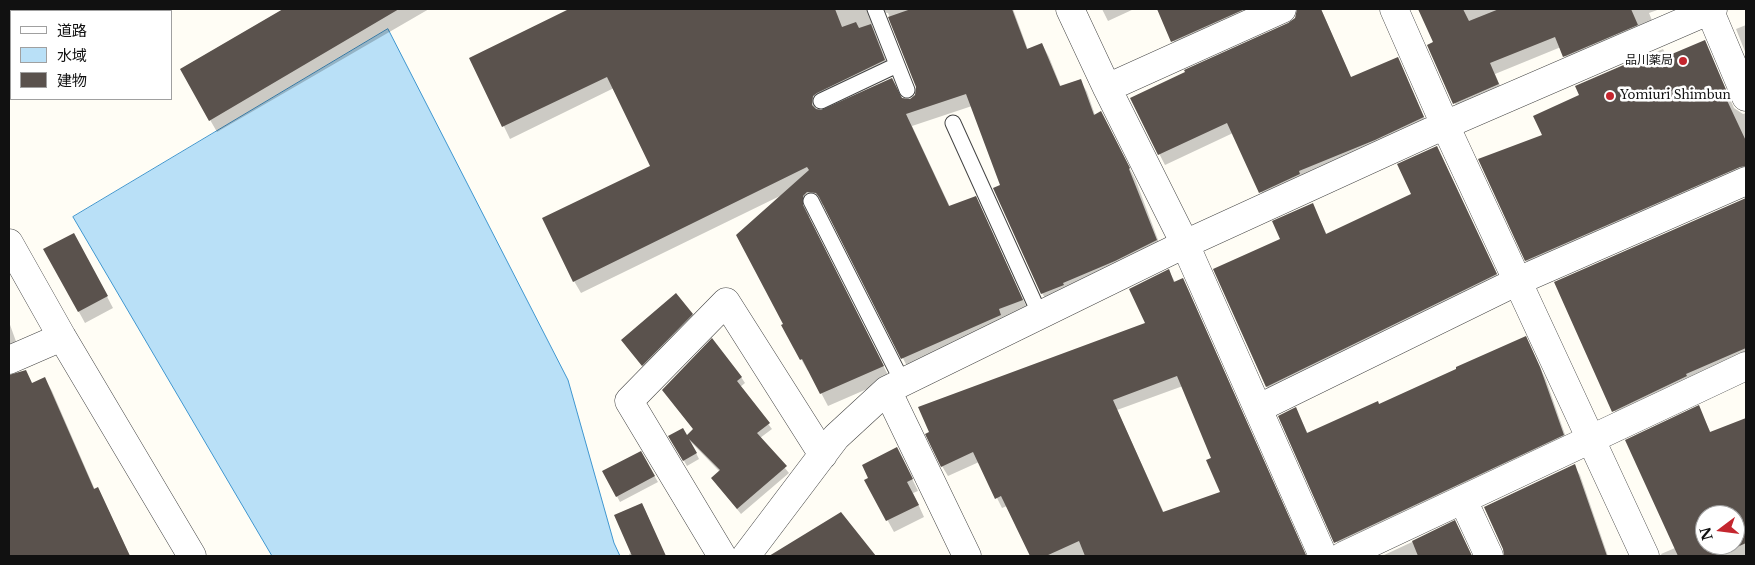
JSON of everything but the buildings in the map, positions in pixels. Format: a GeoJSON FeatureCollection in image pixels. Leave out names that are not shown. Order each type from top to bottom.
{"type":"FeatureCollection","features":[{"type":"Feature","properties":{"kind":"street"},"geometry":{"type":"LineString","coordinates":[[1070,9],[1185,244],[1323,556]]}},
{"type":"Feature","properties":{"kind":"street"},"geometry":{"type":"LineString","coordinates":[[1107,88],[1282,9]]}},
{"type":"Feature","properties":{"kind":"street"},"geometry":{"type":"LineString","coordinates":[[1394,9],[1445,125],[1645,556]]}},
{"type":"Feature","properties":{"kind":"street"},"geometry":{"type":"LineString","coordinates":[[746,556],[836,437],[895,386],[1185,244],[1445,125],[1711,9],[1746,97]]}},
{"type":"Feature","properties":{"kind":"street"},"geometry":{"type":"LineString","coordinates":[[1259,408],[1518,281],[1746,181]]}},
{"type":"Feature","properties":{"kind":"street"},"geometry":{"type":"LineString","coordinates":[[9,243],[62,337],[192,556]]}},
{"type":"Feature","properties":{"kind":"street"},"geometry":{"type":"LineString","coordinates":[[722,556],[629,401],[726,302],[823,455]]}},
{"type":"Feature","properties":{"kind":"street"},"geometry":{"type":"LineString","coordinates":[[9,360],[62,337]]}},
{"type":"Feature","properties":{"kind":"street"},"geometry":{"type":"LineString","coordinates":[[1343,556],[1746,366]]}},
{"type":"Feature","properties":{"kind":"street"},"geometry":{"type":"LineString","coordinates":[[895,386],[967,556]]}},
{"type":"Feature","properties":{"kind":"street"},"geometry":{"type":"LineString","coordinates":[[1463,500],[1489,556]]}},
{"type":"Feature","properties":{"kind":"lane"},"geometry":{"type":"LineString","coordinates":[[875,9],[907,90]]}},
{"type":"Feature","properties":{"kind":"lane"},"geometry":{"type":"LineString","coordinates":[[820,101],[897,65]]}},
{"type":"Feature","properties":{"kind":"lane"},"geometry":{"type":"LineString","coordinates":[[953,123],[1040,315]]}},
{"type":"Feature","properties":{"kind":"lane"},"geometry":{"type":"LineString","coordinates":[[811,201],[895,386]]}},
{"type":"Feature","properties":{"kind":"water"},"geometry":{"type":"Polygon","coordinates":[[[388,29],[568,380],[614,543],[620,556],[272,556],[73,217],[388,29]]]}},
{"type":"Feature","properties":{"kind":"place","name":"品川薬局"},"geometry":{"type":"Point","coordinates":[1683,61]}},
{"type":"Feature","properties":{"kind":"place","name":"Yomiuri Shimbun"},"geometry":{"type":"Point","coordinates":[1610,96]}}]}
